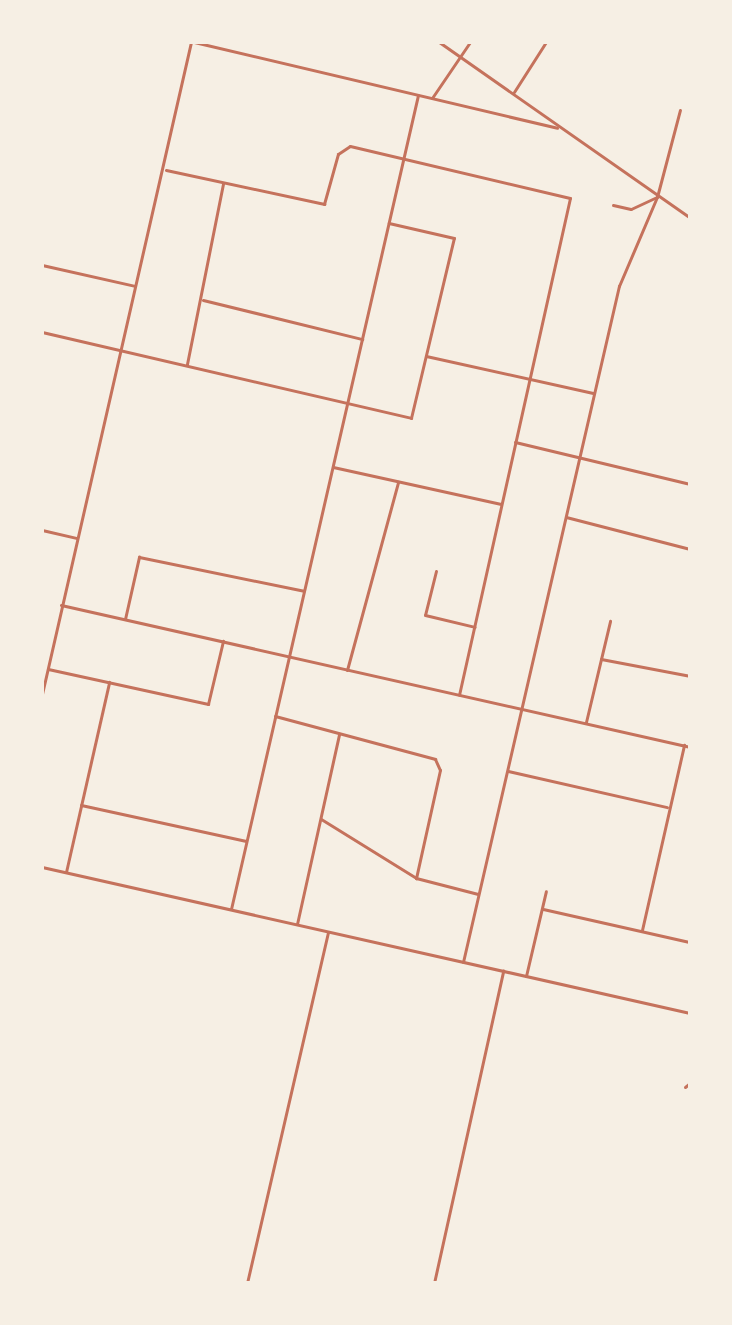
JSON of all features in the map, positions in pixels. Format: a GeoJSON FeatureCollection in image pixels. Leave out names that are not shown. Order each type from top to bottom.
{"type":"FeatureCollection","features":[{"type":"Feature","properties":{"kind":"street"},"geometry":{"type":"LineString","coordinates":[[42,694],[135,286],[166,170],[193,42],[557,128]]}},
{"type":"Feature","properties":{"kind":"street"},"geometry":{"type":"LineString","coordinates":[[439,42],[514,92],[557,128],[690,218]]}},
{"type":"Feature","properties":{"kind":"street"},"geometry":{"type":"LineString","coordinates":[[432,98],[470,42]]}},
{"type":"Feature","properties":{"kind":"street"},"geometry":{"type":"LineString","coordinates":[[514,92],[546,42]]}},
{"type":"Feature","properties":{"kind":"street"},"geometry":{"type":"LineString","coordinates":[[231,909],[418,95]]}},
{"type":"Feature","properties":{"kind":"street"},"geometry":{"type":"LineString","coordinates":[[463,962],[625,264],[658,196],[680,110]]}},
{"type":"Feature","properties":{"kind":"street"},"geometry":{"type":"LineString","coordinates":[[166,170],[324,204],[345,146],[570,198],[527,379],[477,627],[459,695]]}},
{"type":"Feature","properties":{"kind":"street"},"geometry":{"type":"LineString","coordinates":[[187,364],[201,300],[200,278],[223,183]]}},
{"type":"Feature","properties":{"kind":"street"},"geometry":{"type":"LineString","coordinates":[[613,205],[631,209],[658,196]]}},
{"type":"Feature","properties":{"kind":"street"},"geometry":{"type":"LineString","coordinates":[[42,332],[411,418],[454,238],[389,223]]}},
{"type":"Feature","properties":{"kind":"street"},"geometry":{"type":"LineString","coordinates":[[42,265],[135,286]]}},
{"type":"Feature","properties":{"kind":"street"},"geometry":{"type":"LineString","coordinates":[[201,300],[362,339]]}},
{"type":"Feature","properties":{"kind":"street"},"geometry":{"type":"LineString","coordinates":[[426,356],[593,393]]}},
{"type":"Feature","properties":{"kind":"street"},"geometry":{"type":"LineString","coordinates":[[515,442],[690,484]]}},
{"type":"Feature","properties":{"kind":"street"},"geometry":{"type":"LineString","coordinates":[[333,467],[502,505]]}},
{"type":"Feature","properties":{"kind":"street"},"geometry":{"type":"LineString","coordinates":[[347,670],[398,482]]}},
{"type":"Feature","properties":{"kind":"street"},"geometry":{"type":"LineString","coordinates":[[566,517],[690,549]]}},
{"type":"Feature","properties":{"kind":"street"},"geometry":{"type":"LineString","coordinates":[[42,530],[79,539]]}},
{"type":"Feature","properties":{"kind":"street"},"geometry":{"type":"LineString","coordinates":[[125,619],[139,557],[304,591]]}},
{"type":"Feature","properties":{"kind":"street"},"geometry":{"type":"LineString","coordinates":[[436,571],[425,615],[477,627]]}},
{"type":"Feature","properties":{"kind":"street"},"geometry":{"type":"LineString","coordinates":[[61,605],[690,747]]}},
{"type":"Feature","properties":{"kind":"street"},"geometry":{"type":"LineString","coordinates":[[586,723],[610,621]]}},
{"type":"Feature","properties":{"kind":"street"},"geometry":{"type":"LineString","coordinates":[[48,669],[208,704],[223,641]]}},
{"type":"Feature","properties":{"kind":"street"},"geometry":{"type":"LineString","coordinates":[[601,659],[690,676]]}},
{"type":"Feature","properties":{"kind":"street"},"geometry":{"type":"LineString","coordinates":[[66,872],[109,682]]}},
{"type":"Feature","properties":{"kind":"street"},"geometry":{"type":"LineString","coordinates":[[275,716],[427,754],[440,766],[416,878]]}},
{"type":"Feature","properties":{"kind":"street"},"geometry":{"type":"LineString","coordinates":[[297,924],[339,734]]}},
{"type":"Feature","properties":{"kind":"street"},"geometry":{"type":"LineString","coordinates":[[642,930],[667,807],[684,745]]}},
{"type":"Feature","properties":{"kind":"street"},"geometry":{"type":"LineString","coordinates":[[508,771],[667,807]]}},
{"type":"Feature","properties":{"kind":"street"},"geometry":{"type":"LineString","coordinates":[[81,805],[247,841]]}},
{"type":"Feature","properties":{"kind":"street"},"geometry":{"type":"LineString","coordinates":[[321,819],[416,878],[479,894]]}},
{"type":"Feature","properties":{"kind":"street"},"geometry":{"type":"LineString","coordinates":[[42,867],[689,1013],[690,1005]]}},
{"type":"Feature","properties":{"kind":"street"},"geometry":{"type":"LineString","coordinates":[[526,976],[546,891]]}},
{"type":"Feature","properties":{"kind":"street"},"geometry":{"type":"LineString","coordinates":[[543,909],[690,942]]}},
{"type":"Feature","properties":{"kind":"street"},"geometry":{"type":"LineString","coordinates":[[247,1283],[328,931]]}},
{"type":"Feature","properties":{"kind":"street"},"geometry":{"type":"LineString","coordinates":[[434,1283],[503,971]]}},
{"type":"Feature","properties":{"kind":"street"},"geometry":{"type":"LineString","coordinates":[[685,1087],[690,1083]]}}]}
